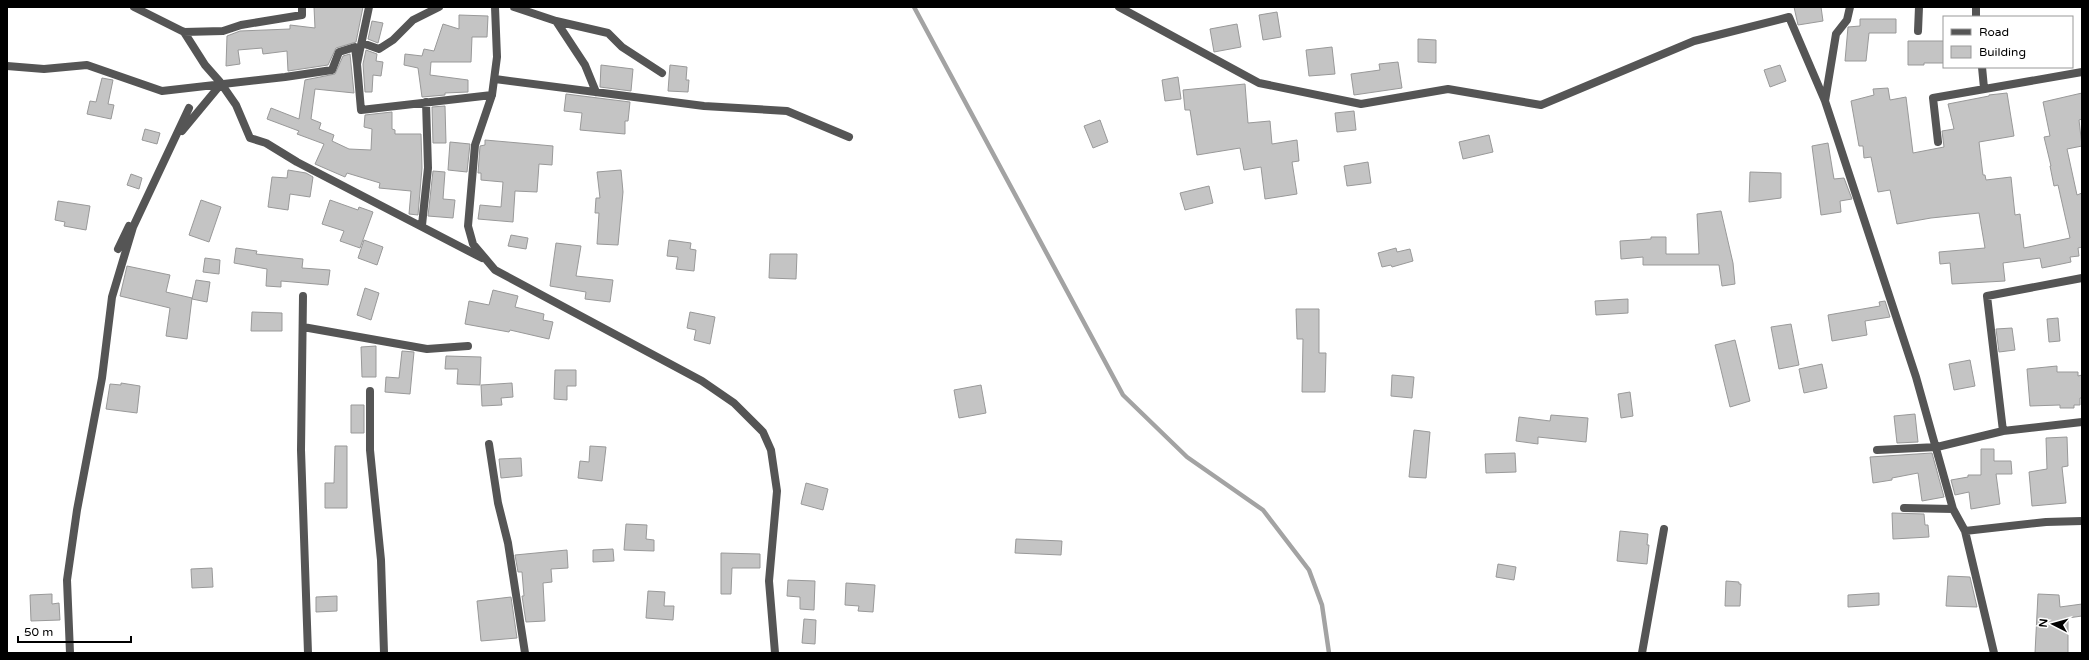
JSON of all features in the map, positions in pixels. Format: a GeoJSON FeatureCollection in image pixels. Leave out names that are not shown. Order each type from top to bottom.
{"type":"FeatureCollection","features":[{"type":"Feature","properties":{"kind":"street"},"geometry":{"type":"LineString","coordinates":[[134,7],[184,32],[223,31],[241,25],[289,18],[302,15],[302,7]]}},
{"type":"Feature","properties":{"kind":"street"},"geometry":{"type":"LineString","coordinates":[[358,64],[369,7]]}},
{"type":"Feature","properties":{"kind":"street"},"geometry":{"type":"LineString","coordinates":[[362,42],[379,49],[393,40],[413,20],[439,7]]}},
{"type":"Feature","properties":{"kind":"street"},"geometry":{"type":"LineString","coordinates":[[495,7],[498,58],[492,95],[475,145],[468,226],[472,244],[495,270],[702,381],[734,403],[763,432],[771,450],[777,491],[769,581],[775,653]]}},
{"type":"Feature","properties":{"kind":"street"},"geometry":{"type":"LineString","coordinates":[[514,7],[537,10],[556,21],[608,33],[622,47],[662,73]]}},
{"type":"Feature","properties":{"kind":"street"},"geometry":{"type":"LineString","coordinates":[[1119,7],[1260,83],[1361,104],[1448,89],[1541,105],[1694,41],[1789,18],[1825,101],[1916,377],[1937,447],[1953,509],[1965,530],[1994,653]]}},
{"type":"Feature","properties":{"kind":"street"},"geometry":{"type":"LineString","coordinates":[[1825,101],[1836,34],[1847,20],[1850,7]]}},
{"type":"Feature","properties":{"kind":"street"},"geometry":{"type":"LineString","coordinates":[[1918,31],[1919,7]]}},
{"type":"Feature","properties":{"kind":"street"},"geometry":{"type":"LineString","coordinates":[[556,21],[585,65],[596,92]]}},
{"type":"Feature","properties":{"kind":"street"},"geometry":{"type":"LineString","coordinates":[[184,32],[205,65],[221,84],[236,106],[250,138],[266,143],[297,162],[485,260]]}},
{"type":"Feature","properties":{"kind":"street"},"geometry":{"type":"LineString","coordinates":[[7,66],[44,70],[88,65],[162,91],[332,70],[338,52],[355,47],[362,110],[492,95]]}},
{"type":"Feature","properties":{"kind":"street"},"geometry":{"type":"LineString","coordinates":[[1982,68],[1984,88]]}},
{"type":"Feature","properties":{"kind":"street"},"geometry":{"type":"LineString","coordinates":[[1938,142],[1933,98],[2082,72]]}},
{"type":"Feature","properties":{"kind":"street"},"geometry":{"type":"LineString","coordinates":[[495,79],[704,106],[787,112],[849,137]]}},
{"type":"Feature","properties":{"kind":"street"},"geometry":{"type":"LineString","coordinates":[[118,249],[146,189],[175,139],[221,84]]}},
{"type":"Feature","properties":{"kind":"street"},"geometry":{"type":"LineString","coordinates":[[422,226],[428,168],[426,102]]}},
{"type":"Feature","properties":{"kind":"street"},"geometry":{"type":"LineString","coordinates":[[70,653],[67,580],[77,510],[102,378],[112,297],[133,227],[189,108]]}},
{"type":"Feature","properties":{"kind":"street"},"geometry":{"type":"LineString","coordinates":[[2003,431],[1987,296],[2082,278]]}},
{"type":"Feature","properties":{"kind":"street"},"geometry":{"type":"LineString","coordinates":[[303,296],[301,450],[308,653]]}},
{"type":"Feature","properties":{"kind":"street"},"geometry":{"type":"LineString","coordinates":[[302,327],[427,349],[468,346]]}},
{"type":"Feature","properties":{"kind":"street"},"geometry":{"type":"LineString","coordinates":[[370,391],[370,450],[381,560],[384,653]]}},
{"type":"Feature","properties":{"kind":"street"},"geometry":{"type":"LineString","coordinates":[[1877,450],[1937,447],[2003,431],[2082,422]]}},
{"type":"Feature","properties":{"kind":"street"},"geometry":{"type":"LineString","coordinates":[[489,444],[498,503],[508,543],[525,653]]}},
{"type":"Feature","properties":{"kind":"street"},"geometry":{"type":"LineString","coordinates":[[1904,508],[1953,509]]}},
{"type":"Feature","properties":{"kind":"street"},"geometry":{"type":"LineString","coordinates":[[1965,530],[2046,522],[2082,521]]}},
{"type":"Feature","properties":{"kind":"street"},"geometry":{"type":"LineString","coordinates":[[1642,653],[1664,529]]}},
{"type":"Feature","properties":{"kind":"building"},"geometry":{"type":"Polygon","coordinates":[[[314,7],[363,7],[356,42],[336,48],[328,65],[288,71],[287,51],[263,54],[262,48],[238,50],[240,64],[226,66],[227,36],[240,31],[290,29],[290,25],[315,28],[314,7]]]}},
{"type":"Feature","properties":{"kind":"building"},"geometry":{"type":"Polygon","coordinates":[[[1794,7],[1821,7],[1823,21],[1798,25],[1794,7]]]}},
{"type":"Feature","properties":{"kind":"building"},"geometry":{"type":"Polygon","coordinates":[[[1277,12],[1281,37],[1263,40],[1259,15],[1277,12]]]}},
{"type":"Feature","properties":{"kind":"building"},"geometry":{"type":"Polygon","coordinates":[[[459,15],[488,16],[487,37],[472,37],[471,62],[431,62],[430,75],[468,80],[468,92],[445,93],[445,95],[422,97],[418,68],[404,65],[405,54],[422,56],[424,49],[434,51],[443,24],[459,29],[459,15]]]}},
{"type":"Feature","properties":{"kind":"building"},"geometry":{"type":"Polygon","coordinates":[[[1860,19],[1896,19],[1896,33],[1869,33],[1866,61],[1845,61],[1848,27],[1860,26],[1860,19]]]}},
{"type":"Feature","properties":{"kind":"building"},"geometry":{"type":"Polygon","coordinates":[[[372,21],[383,23],[378,43],[368,39],[372,21]]]}},
{"type":"Feature","properties":{"kind":"building"},"geometry":{"type":"Polygon","coordinates":[[[1237,24],[1241,47],[1214,52],[1210,29],[1237,24]]]}},
{"type":"Feature","properties":{"kind":"building"},"geometry":{"type":"Polygon","coordinates":[[[1418,39],[1436,40],[1436,63],[1418,62],[1418,39]]]}},
{"type":"Feature","properties":{"kind":"building"},"geometry":{"type":"Polygon","coordinates":[[[1908,41],[1943,41],[1943,63],[1908,65],[1908,41]]]}},
{"type":"Feature","properties":{"kind":"building"},"geometry":{"type":"Polygon","coordinates":[[[1332,47],[1335,74],[1309,76],[1306,50],[1332,47]]]}},
{"type":"Feature","properties":{"kind":"building"},"geometry":{"type":"Polygon","coordinates":[[[366,50],[377,54],[376,61],[383,62],[381,76],[373,75],[372,92],[365,92],[363,64],[366,50]]]}},
{"type":"Feature","properties":{"kind":"building"},"geometry":{"type":"Polygon","coordinates":[[[350,54],[354,93],[315,89],[311,119],[321,123],[319,129],[334,135],[332,141],[349,149],[371,150],[372,129],[364,127],[365,115],[392,112],[392,129],[395,130],[395,134],[421,134],[422,168],[418,215],[409,214],[411,191],[379,188],[380,183],[347,173],[345,177],[315,164],[324,144],[297,134],[299,131],[267,119],[271,108],[299,119],[305,80],[335,74],[343,56],[350,54]]]}},
{"type":"Feature","properties":{"kind":"building"},"geometry":{"type":"Polygon","coordinates":[[[1398,62],[1402,88],[1354,95],[1351,74],[1380,70],[1379,64],[1398,62]]]}},
{"type":"Feature","properties":{"kind":"building"},"geometry":{"type":"Polygon","coordinates":[[[601,65],[633,69],[631,91],[600,87],[601,65]]]}},
{"type":"Feature","properties":{"kind":"building"},"geometry":{"type":"Polygon","coordinates":[[[670,65],[687,67],[686,80],[689,80],[688,92],[668,91],[670,65]]]}},
{"type":"Feature","properties":{"kind":"building"},"geometry":{"type":"Polygon","coordinates":[[[1780,65],[1786,81],[1770,87],[1764,70],[1780,65]]]}},
{"type":"Feature","properties":{"kind":"building"},"geometry":{"type":"Polygon","coordinates":[[[1178,77],[1181,99],[1165,101],[1162,80],[1178,77]]]}},
{"type":"Feature","properties":{"kind":"building"},"geometry":{"type":"Polygon","coordinates":[[[102,78],[113,80],[108,104],[114,105],[111,119],[87,114],[90,101],[96,102],[102,78]]]}},
{"type":"Feature","properties":{"kind":"building"},"geometry":{"type":"Polygon","coordinates":[[[1245,84],[1248,123],[1270,121],[1272,144],[1297,140],[1299,161],[1292,162],[1297,194],[1265,199],[1261,167],[1244,170],[1240,148],[1197,155],[1190,110],[1185,110],[1183,90],[1245,84]]]}},
{"type":"Feature","properties":{"kind":"building"},"geometry":{"type":"Polygon","coordinates":[[[1888,88],[1890,100],[1906,97],[1913,153],[1944,147],[1942,131],[1954,129],[1948,104],[1989,95],[2007,93],[2014,136],[1979,142],[1983,175],[1985,175],[1986,180],[2011,177],[2015,215],[2020,214],[2024,248],[2070,238],[2058,185],[2054,186],[2044,137],[2050,136],[2043,102],[2082,93],[2082,119],[2079,120],[2082,146],[2067,149],[2077,195],[2082,193],[2082,247],[2078,248],[2079,256],[2070,257],[2071,262],[2042,268],[2040,258],[2003,263],[2005,281],[1952,284],[1950,263],[1940,264],[1939,252],[1985,248],[1979,213],[1931,218],[1897,224],[1890,190],[1878,192],[1871,157],[1864,158],[1863,146],[1859,146],[1851,101],[1874,95],[1873,89],[1888,88]]]}},
{"type":"Feature","properties":{"kind":"building"},"geometry":{"type":"Polygon","coordinates":[[[566,94],[630,102],[628,121],[625,121],[625,134],[580,130],[582,113],[564,111],[566,94]]]}},
{"type":"Feature","properties":{"kind":"building"},"geometry":{"type":"Polygon","coordinates":[[[445,106],[446,143],[433,143],[432,107],[445,106]]]}},
{"type":"Feature","properties":{"kind":"building"},"geometry":{"type":"Polygon","coordinates":[[[1354,111],[1356,130],[1337,132],[1335,113],[1354,111]]]}},
{"type":"Feature","properties":{"kind":"building"},"geometry":{"type":"Polygon","coordinates":[[[1100,120],[1108,142],[1093,148],[1084,126],[1100,120]]]}},
{"type":"Feature","properties":{"kind":"building"},"geometry":{"type":"Polygon","coordinates":[[[145,129],[160,133],[157,144],[142,140],[145,129]]]}},
{"type":"Feature","properties":{"kind":"building"},"geometry":{"type":"Polygon","coordinates":[[[1489,135],[1493,152],[1463,159],[1459,142],[1489,135]]]}},
{"type":"Feature","properties":{"kind":"building"},"geometry":{"type":"Polygon","coordinates":[[[485,140],[553,146],[552,165],[539,164],[537,192],[515,191],[513,222],[478,219],[480,205],[501,207],[503,182],[481,180],[481,173],[478,173],[480,146],[485,145],[485,140]]]}},
{"type":"Feature","properties":{"kind":"building"},"geometry":{"type":"Polygon","coordinates":[[[450,142],[470,144],[467,172],[448,170],[450,142]]]}},
{"type":"Feature","properties":{"kind":"building"},"geometry":{"type":"Polygon","coordinates":[[[1828,143],[1834,179],[1844,178],[1852,199],[1840,201],[1841,212],[1821,215],[1812,146],[1828,143]]]}},
{"type":"Feature","properties":{"kind":"building"},"geometry":{"type":"Polygon","coordinates":[[[1368,162],[1371,183],[1347,186],[1344,166],[1368,162]]]}},
{"type":"Feature","properties":{"kind":"building"},"geometry":{"type":"Polygon","coordinates":[[[288,170],[306,173],[313,177],[310,197],[290,194],[288,210],[268,207],[272,177],[287,178],[288,170]]]}},
{"type":"Feature","properties":{"kind":"building"},"geometry":{"type":"Polygon","coordinates":[[[621,170],[623,192],[618,245],[597,244],[599,213],[595,213],[596,198],[600,198],[597,172],[621,170]]]}},
{"type":"Feature","properties":{"kind":"building"},"geometry":{"type":"Polygon","coordinates":[[[433,171],[445,172],[443,199],[455,200],[453,218],[428,216],[433,171]]]}},
{"type":"Feature","properties":{"kind":"building"},"geometry":{"type":"Polygon","coordinates":[[[1750,172],[1781,173],[1781,198],[1749,202],[1750,172]]]}},
{"type":"Feature","properties":{"kind":"building"},"geometry":{"type":"Polygon","coordinates":[[[131,174],[142,178],[139,189],[127,185],[131,174]]]}},
{"type":"Feature","properties":{"kind":"building"},"geometry":{"type":"Polygon","coordinates":[[[1209,186],[1213,203],[1185,210],[1180,193],[1209,186]]]}},
{"type":"Feature","properties":{"kind":"building"},"geometry":{"type":"Polygon","coordinates":[[[201,200],[221,207],[209,242],[189,235],[201,200]]]}},
{"type":"Feature","properties":{"kind":"building"},"geometry":{"type":"Polygon","coordinates":[[[330,200],[358,210],[359,207],[373,212],[360,248],[340,241],[344,231],[322,224],[330,200]]]}},
{"type":"Feature","properties":{"kind":"building"},"geometry":{"type":"Polygon","coordinates":[[[58,201],[90,206],[86,230],[64,226],[65,222],[55,220],[58,201]]]}},
{"type":"Feature","properties":{"kind":"building"},"geometry":{"type":"Polygon","coordinates":[[[1721,211],[1733,263],[1735,284],[1722,286],[1719,265],[1643,265],[1643,257],[1621,259],[1620,241],[1651,239],[1651,237],[1666,237],[1666,254],[1699,254],[1697,214],[1721,211]]]}},
{"type":"Feature","properties":{"kind":"building"},"geometry":{"type":"Polygon","coordinates":[[[511,235],[528,238],[526,249],[508,246],[511,235]]]}},
{"type":"Feature","properties":{"kind":"building"},"geometry":{"type":"Polygon","coordinates":[[[364,240],[383,247],[377,265],[358,258],[364,240]]]}},
{"type":"Feature","properties":{"kind":"building"},"geometry":{"type":"Polygon","coordinates":[[[669,240],[691,243],[690,249],[696,250],[694,271],[676,269],[678,257],[667,256],[669,240]]]}},
{"type":"Feature","properties":{"kind":"building"},"geometry":{"type":"Polygon","coordinates":[[[556,243],[581,246],[576,276],[613,280],[610,302],[585,299],[586,292],[550,286],[556,243]]]}},
{"type":"Feature","properties":{"kind":"building"},"geometry":{"type":"Polygon","coordinates":[[[236,248],[257,251],[256,254],[303,259],[302,268],[330,270],[328,285],[281,281],[281,287],[266,286],[267,269],[234,263],[236,248]]]}},
{"type":"Feature","properties":{"kind":"building"},"geometry":{"type":"Polygon","coordinates":[[[1396,248],[1397,252],[1410,249],[1413,261],[1392,267],[1391,265],[1382,267],[1378,253],[1396,248]]]}},
{"type":"Feature","properties":{"kind":"building"},"geometry":{"type":"Polygon","coordinates":[[[770,254],[797,254],[796,279],[769,278],[770,254]]]}},
{"type":"Feature","properties":{"kind":"building"},"geometry":{"type":"Polygon","coordinates":[[[205,258],[220,260],[219,274],[203,272],[205,258]]]}},
{"type":"Feature","properties":{"kind":"building"},"geometry":{"type":"Polygon","coordinates":[[[127,266],[170,275],[166,292],[192,298],[187,339],[166,336],[170,308],[120,296],[127,266]]]}},
{"type":"Feature","properties":{"kind":"building"},"geometry":{"type":"Polygon","coordinates":[[[196,280],[210,282],[207,302],[192,299],[196,280]]]}},
{"type":"Feature","properties":{"kind":"building"},"geometry":{"type":"Polygon","coordinates":[[[365,288],[379,293],[371,320],[357,315],[365,288]]]}},
{"type":"Feature","properties":{"kind":"building"},"geometry":{"type":"Polygon","coordinates":[[[493,290],[518,296],[515,307],[544,314],[543,320],[553,322],[549,339],[510,330],[509,332],[465,324],[469,301],[489,305],[493,290]]]}},
{"type":"Feature","properties":{"kind":"building"},"geometry":{"type":"Polygon","coordinates":[[[1628,299],[1628,313],[1596,315],[1595,301],[1628,299]]]}},
{"type":"Feature","properties":{"kind":"building"},"geometry":{"type":"Polygon","coordinates":[[[1885,301],[1890,317],[1865,321],[1867,335],[1832,341],[1828,315],[1880,306],[1879,302],[1885,301]]]}},
{"type":"Feature","properties":{"kind":"building"},"geometry":{"type":"Polygon","coordinates":[[[1296,309],[1319,309],[1319,353],[1326,353],[1325,392],[1302,392],[1303,339],[1297,339],[1296,309]]]}},
{"type":"Feature","properties":{"kind":"building"},"geometry":{"type":"Polygon","coordinates":[[[252,312],[282,313],[282,331],[251,331],[252,312]]]}},
{"type":"Feature","properties":{"kind":"building"},"geometry":{"type":"Polygon","coordinates":[[[690,312],[715,317],[710,344],[694,340],[696,330],[687,328],[690,312]]]}},
{"type":"Feature","properties":{"kind":"building"},"geometry":{"type":"Polygon","coordinates":[[[2058,318],[2060,341],[2049,342],[2047,319],[2058,318]]]}},
{"type":"Feature","properties":{"kind":"building"},"geometry":{"type":"Polygon","coordinates":[[[1791,324],[1799,365],[1779,369],[1771,327],[1791,324]]]}},
{"type":"Feature","properties":{"kind":"building"},"geometry":{"type":"Polygon","coordinates":[[[2012,328],[2015,350],[1999,352],[1996,329],[2012,328]]]}},
{"type":"Feature","properties":{"kind":"building"},"geometry":{"type":"Polygon","coordinates":[[[1735,340],[1750,401],[1730,407],[1715,345],[1735,340]]]}},
{"type":"Feature","properties":{"kind":"building"},"geometry":{"type":"Polygon","coordinates":[[[376,346],[376,377],[362,377],[361,347],[376,346]]]}},
{"type":"Feature","properties":{"kind":"building"},"geometry":{"type":"Polygon","coordinates":[[[402,351],[414,352],[410,394],[385,392],[386,377],[399,378],[402,351]]]}},
{"type":"Feature","properties":{"kind":"building"},"geometry":{"type":"Polygon","coordinates":[[[446,356],[481,357],[480,385],[457,384],[458,369],[445,369],[446,356]]]}},
{"type":"Feature","properties":{"kind":"building"},"geometry":{"type":"Polygon","coordinates":[[[1970,360],[1975,386],[1954,390],[1949,364],[1970,360]]]}},
{"type":"Feature","properties":{"kind":"building"},"geometry":{"type":"Polygon","coordinates":[[[1822,364],[1827,388],[1804,393],[1799,369],[1822,364]]]}},
{"type":"Feature","properties":{"kind":"building"},"geometry":{"type":"Polygon","coordinates":[[[2057,366],[2057,372],[2078,372],[2078,376],[2082,375],[2082,398],[2080,398],[2080,405],[2074,405],[2074,408],[2060,408],[2060,405],[2030,406],[2027,369],[2057,366]]]}},
{"type":"Feature","properties":{"kind":"building"},"geometry":{"type":"Polygon","coordinates":[[[555,370],[576,370],[576,386],[567,386],[567,400],[554,399],[555,370]]]}},
{"type":"Feature","properties":{"kind":"building"},"geometry":{"type":"Polygon","coordinates":[[[1392,375],[1414,377],[1412,398],[1391,396],[1392,375]]]}},
{"type":"Feature","properties":{"kind":"building"},"geometry":{"type":"Polygon","coordinates":[[[121,383],[140,386],[137,413],[106,409],[110,384],[121,385],[121,383]]]}},
{"type":"Feature","properties":{"kind":"building"},"geometry":{"type":"Polygon","coordinates":[[[512,383],[513,397],[501,398],[502,405],[482,406],[481,385],[512,383]]]}},
{"type":"Feature","properties":{"kind":"building"},"geometry":{"type":"Polygon","coordinates":[[[981,385],[986,413],[959,418],[954,390],[981,385]]]}},
{"type":"Feature","properties":{"kind":"building"},"geometry":{"type":"Polygon","coordinates":[[[1630,392],[1633,416],[1621,418],[1618,394],[1630,392]]]}},
{"type":"Feature","properties":{"kind":"building"},"geometry":{"type":"Polygon","coordinates":[[[351,405],[364,405],[364,433],[351,433],[351,405]]]}},
{"type":"Feature","properties":{"kind":"building"},"geometry":{"type":"Polygon","coordinates":[[[1915,414],[1918,442],[1897,443],[1894,416],[1915,414]]]}},
{"type":"Feature","properties":{"kind":"building"},"geometry":{"type":"Polygon","coordinates":[[[1551,415],[1588,418],[1586,442],[1538,437],[1538,444],[1516,441],[1519,417],[1550,421],[1551,415]]]}},
{"type":"Feature","properties":{"kind":"building"},"geometry":{"type":"Polygon","coordinates":[[[1414,430],[1430,432],[1426,478],[1409,477],[1414,430]]]}},
{"type":"Feature","properties":{"kind":"building"},"geometry":{"type":"Polygon","coordinates":[[[2067,437],[2068,466],[2062,467],[2066,503],[2032,506],[2029,472],[2047,469],[2046,438],[2067,437]]]}},
{"type":"Feature","properties":{"kind":"building"},"geometry":{"type":"Polygon","coordinates":[[[335,446],[347,446],[347,508],[325,508],[325,483],[334,483],[335,446]]]}},
{"type":"Feature","properties":{"kind":"building"},"geometry":{"type":"Polygon","coordinates":[[[590,446],[606,447],[602,481],[578,478],[580,461],[589,462],[590,446]]]}},
{"type":"Feature","properties":{"kind":"building"},"geometry":{"type":"Polygon","coordinates":[[[1981,449],[1994,449],[1994,461],[2011,461],[2012,474],[1996,474],[2000,504],[1971,509],[1969,492],[1955,495],[1951,480],[1968,477],[1968,475],[1981,475],[1981,449]]]}},
{"type":"Feature","properties":{"kind":"building"},"geometry":{"type":"Polygon","coordinates":[[[1515,453],[1516,472],[1486,473],[1485,454],[1515,453]]]}},
{"type":"Feature","properties":{"kind":"building"},"geometry":{"type":"Polygon","coordinates":[[[1932,453],[1944,497],[1922,501],[1918,473],[1873,483],[1870,457],[1932,453]]]}},
{"type":"Feature","properties":{"kind":"building"},"geometry":{"type":"Polygon","coordinates":[[[521,458],[522,476],[501,478],[499,459],[521,458]]]}},
{"type":"Feature","properties":{"kind":"building"},"geometry":{"type":"Polygon","coordinates":[[[806,483],[828,489],[823,510],[801,504],[806,483]]]}},
{"type":"Feature","properties":{"kind":"building"},"geometry":{"type":"Polygon","coordinates":[[[1892,513],[1924,514],[1925,525],[1928,525],[1929,537],[1893,539],[1892,513]]]}},
{"type":"Feature","properties":{"kind":"building"},"geometry":{"type":"Polygon","coordinates":[[[626,524],[647,525],[646,539],[654,540],[654,551],[624,550],[626,524]]]}},
{"type":"Feature","properties":{"kind":"building"},"geometry":{"type":"Polygon","coordinates":[[[1620,531],[1648,534],[1647,545],[1649,545],[1647,564],[1617,561],[1620,531]]]}},
{"type":"Feature","properties":{"kind":"building"},"geometry":{"type":"Polygon","coordinates":[[[1016,539],[1062,541],[1061,555],[1015,553],[1016,539]]]}},
{"type":"Feature","properties":{"kind":"building"},"geometry":{"type":"Polygon","coordinates":[[[613,549],[614,561],[593,562],[593,550],[613,549]]]}},
{"type":"Feature","properties":{"kind":"building"},"geometry":{"type":"Polygon","coordinates":[[[567,550],[568,568],[551,569],[552,582],[543,583],[545,621],[526,622],[522,596],[524,596],[522,572],[518,572],[515,555],[567,550]]]}},
{"type":"Feature","properties":{"kind":"building"},"geometry":{"type":"Polygon","coordinates":[[[721,553],[760,554],[760,568],[732,568],[731,594],[721,594],[721,553]]]}},
{"type":"Feature","properties":{"kind":"building"},"geometry":{"type":"Polygon","coordinates":[[[1498,564],[1516,567],[1514,580],[1496,577],[1498,564]]]}},
{"type":"Feature","properties":{"kind":"building"},"geometry":{"type":"Polygon","coordinates":[[[212,568],[213,587],[192,588],[191,569],[212,568]]]}},
{"type":"Feature","properties":{"kind":"building"},"geometry":{"type":"Polygon","coordinates":[[[1948,576],[1970,577],[1977,607],[1946,606],[1948,576]]]}},
{"type":"Feature","properties":{"kind":"building"},"geometry":{"type":"Polygon","coordinates":[[[788,580],[815,581],[814,610],[800,609],[800,597],[787,596],[788,580]]]}},
{"type":"Feature","properties":{"kind":"building"},"geometry":{"type":"Polygon","coordinates":[[[1726,581],[1739,582],[1739,584],[1741,584],[1740,606],[1725,606],[1726,581]]]}},
{"type":"Feature","properties":{"kind":"building"},"geometry":{"type":"Polygon","coordinates":[[[846,583],[875,585],[873,612],[858,611],[859,606],[845,605],[846,583]]]}},
{"type":"Feature","properties":{"kind":"building"},"geometry":{"type":"Polygon","coordinates":[[[648,591],[665,592],[664,606],[674,606],[673,620],[646,618],[648,591]]]}},
{"type":"Feature","properties":{"kind":"building"},"geometry":{"type":"Polygon","coordinates":[[[1879,593],[1879,605],[1848,607],[1848,595],[1879,593]]]}},
{"type":"Feature","properties":{"kind":"building"},"geometry":{"type":"Polygon","coordinates":[[[52,594],[52,604],[59,603],[60,620],[31,621],[30,595],[52,594]]]}},
{"type":"Feature","properties":{"kind":"building"},"geometry":{"type":"Polygon","coordinates":[[[2038,594],[2059,595],[2060,607],[2082,604],[2082,616],[2068,618],[2068,653],[2035,653],[2038,594]]]}},
{"type":"Feature","properties":{"kind":"building"},"geometry":{"type":"Polygon","coordinates":[[[337,596],[337,611],[316,612],[316,597],[337,596]]]}},
{"type":"Feature","properties":{"kind":"building"},"geometry":{"type":"Polygon","coordinates":[[[511,597],[517,638],[481,641],[477,601],[511,597]]]}},
{"type":"Feature","properties":{"kind":"building"},"geometry":{"type":"Polygon","coordinates":[[[804,619],[816,620],[815,644],[802,643],[804,619]]]}},
{"type":"Feature","properties":{"kind":"waterway"},"geometry":{"type":"LineString","coordinates":[[914,7],[1123,395],[1187,457],[1263,510],[1309,570],[1322,605],[1329,653]]}}]}
